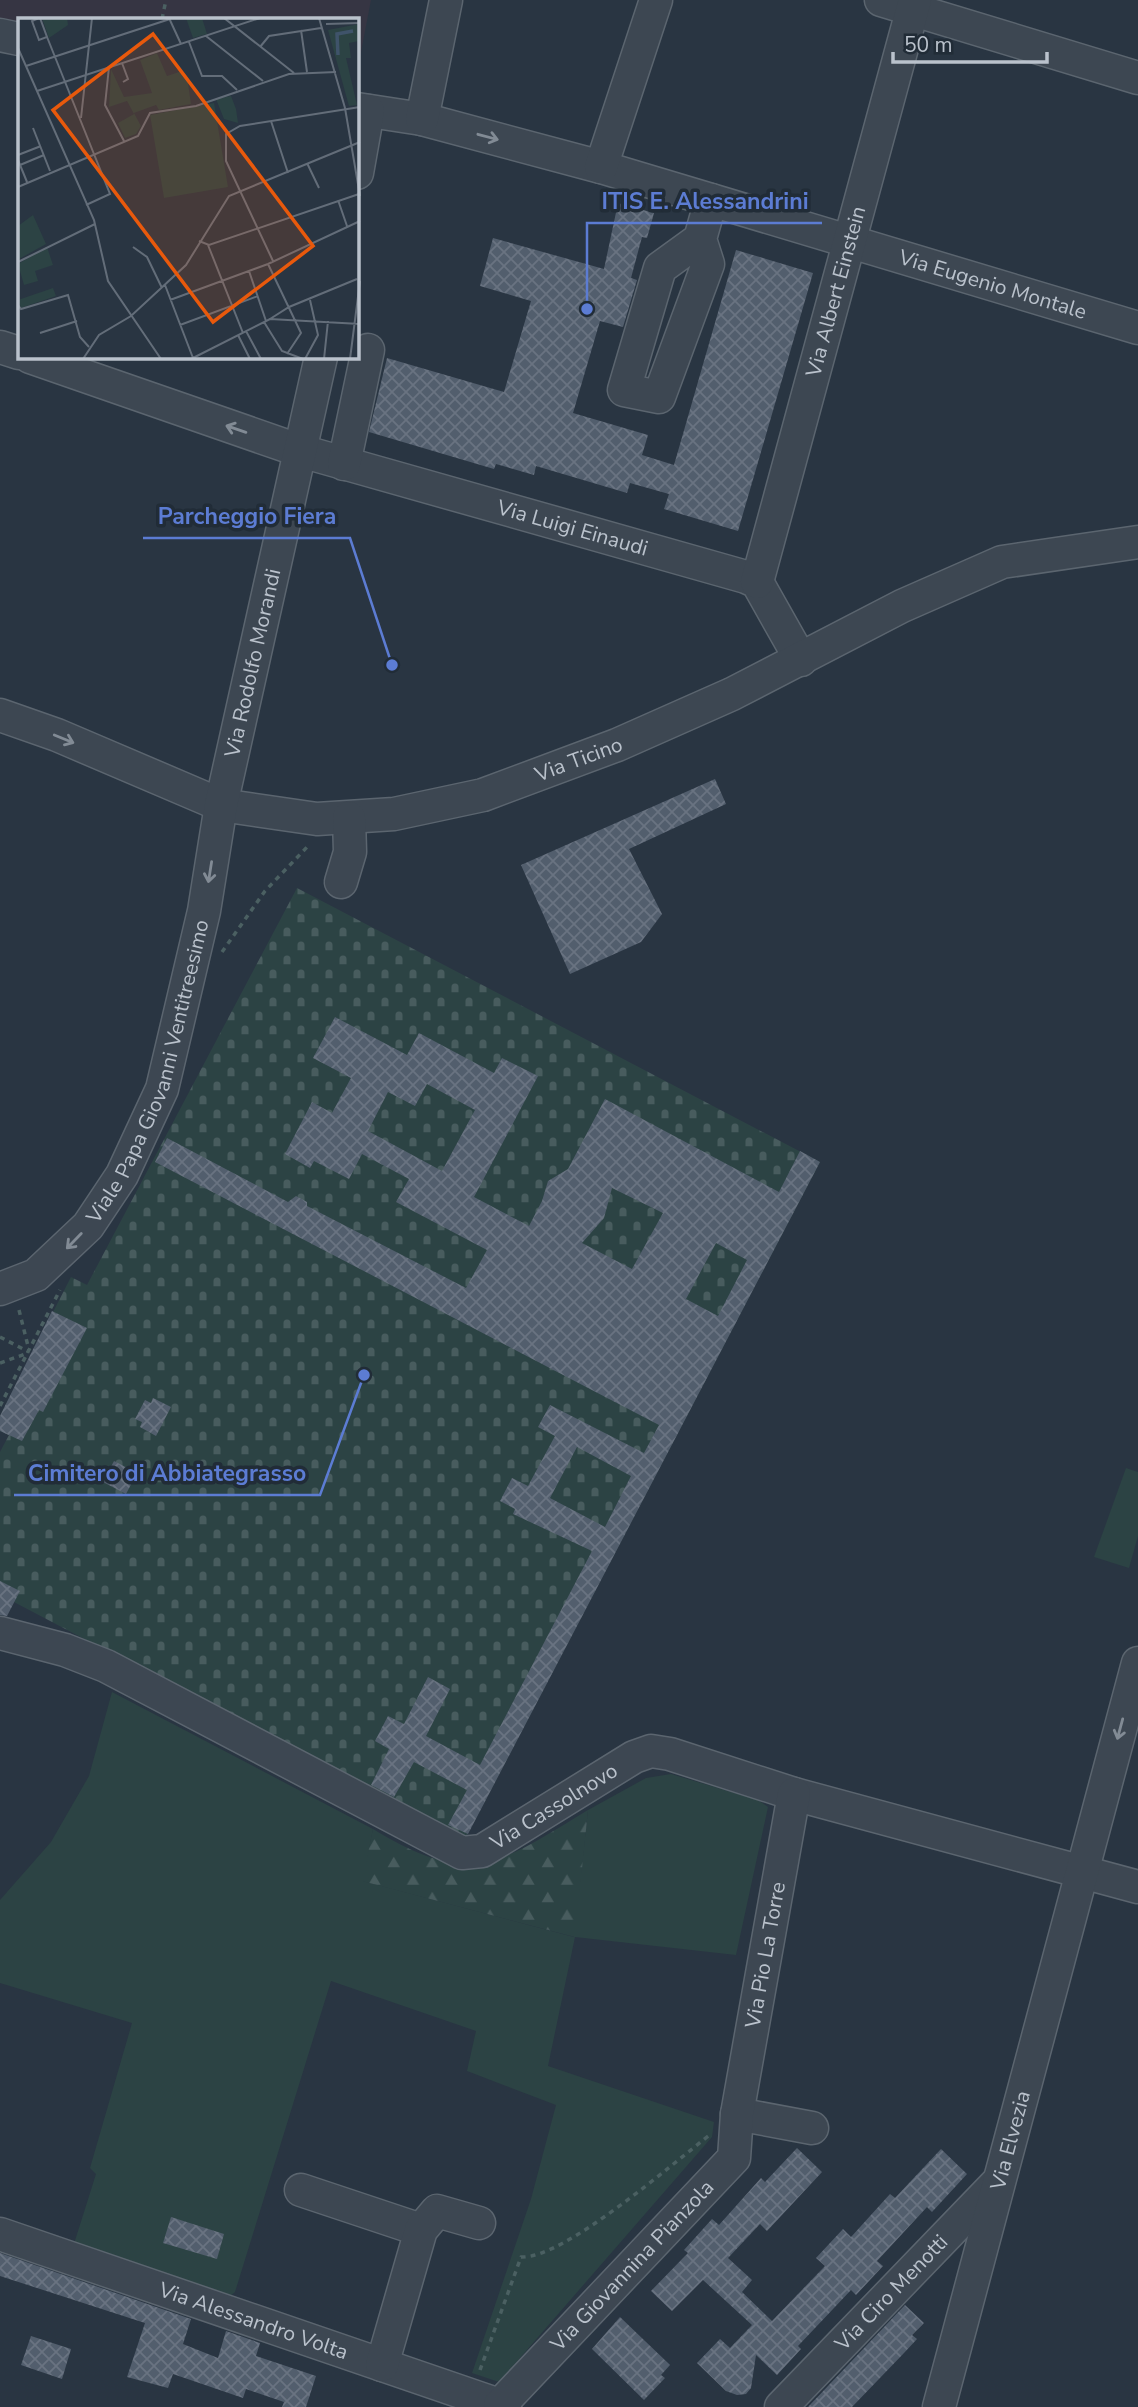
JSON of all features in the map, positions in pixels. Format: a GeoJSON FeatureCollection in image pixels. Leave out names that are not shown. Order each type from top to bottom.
{"type":"FeatureCollection","features":[{"type":"Feature","properties":{"kind":"street"},"geometry":{"type":"LineString","coordinates":[[422,120],[446,0]]}},
{"type":"Feature","properties":{"kind":"street"},"geometry":{"type":"LineString","coordinates":[[601,167],[656,0]]}},
{"type":"Feature","properties":{"kind":"street"},"geometry":{"type":"LineString","coordinates":[[881,0],[914,5],[1138,78]]}},
{"type":"Feature","properties":{"kind":"street","name":"Via Albert Einstein"},"geometry":{"type":"LineString","coordinates":[[757,582],[914,5]]}},
{"type":"Feature","properties":{"kind":"street"},"geometry":{"type":"LineString","coordinates":[[0,35],[18,39]]}},
{"type":"Feature","properties":{"kind":"street"},"geometry":{"type":"LineString","coordinates":[[359,148],[362,110]]}},
{"type":"Feature","properties":{"kind":"street","name":"Via Eugenio Montale"},"geometry":{"type":"LineString","coordinates":[[362,110],[422,120],[601,167],[1138,328]]}},
{"type":"Feature","properties":{"kind":"street"},"geometry":{"type":"LineString","coordinates":[[700,239],[711,200]]}},
{"type":"Feature","properties":{"kind":"street"},"geometry":{"type":"LineString","coordinates":[[0,346],[18,353]]}},
{"type":"Feature","properties":{"kind":"street"},"geometry":{"type":"LineString","coordinates":[[344,464],[368,350]]}},
{"type":"Feature","properties":{"kind":"street","name":"Via Luigi Einaudi"},"geometry":{"type":"LineString","coordinates":[[36,359],[301,452],[746,576],[757,582]]}},
{"type":"Feature","properties":{"kind":"street","name":"Via Rodolfo Morandi"},"geometry":{"type":"LineString","coordinates":[[221,805],[321,359]]}},
{"type":"Feature","properties":{"kind":"street","name":"Via Ticino"},"geometry":{"type":"LineString","coordinates":[[0,715],[57,735],[221,805],[317,819],[425,809],[508,787],[617,745],[801,660],[902,606],[1002,562],[1138,542]]}},
{"type":"Feature","properties":{"kind":"street"},"geometry":{"type":"LineString","coordinates":[[757,582],[801,660]]}},
{"type":"Feature","properties":{"kind":"street","name":"Viale Papa Giovanni Ventitreesimo"},"geometry":{"type":"LineString","coordinates":[[6,1287],[36,1275],[56,1260],[88,1226],[122,1175],[144,1135],[165,1077],[204,911],[221,805]]}},
{"type":"Feature","properties":{"kind":"street"},"geometry":{"type":"LineString","coordinates":[[341,882],[350,852],[349,818]]}},
{"type":"Feature","properties":{"kind":"street","name":"Via Cassolnovo"},"geometry":{"type":"LineString","coordinates":[[0,1633],[65,1650],[106,1666],[462,1853],[482,1851],[634,1756],[651,1751],[670,1754],[794,1794],[1138,1886]]}},
{"type":"Feature","properties":{"kind":"street","name":"Via Elvezia"},"geometry":{"type":"LineString","coordinates":[[939,2407],[1138,1663]]}},
{"type":"Feature","properties":{"kind":"street","name":"Via Pio La Torre"},"geometry":{"type":"LineString","coordinates":[[737,2114],[794,1794]]}},
{"type":"Feature","properties":{"kind":"street"},"geometry":{"type":"LineString","coordinates":[[737,2114],[812,2128]]}},
{"type":"Feature","properties":{"kind":"street","name":"Via Giovannina Pianzola"},"geometry":{"type":"LineString","coordinates":[[492,2402],[734,2158],[737,2114]]}},
{"type":"Feature","properties":{"kind":"street","name":"Via Ciro Menotti"},"geometry":{"type":"LineString","coordinates":[[781,2407],[1002,2179]]}},
{"type":"Feature","properties":{"kind":"street"},"geometry":{"type":"LineString","coordinates":[[301,2190],[421,2230]]}},
{"type":"Feature","properties":{"kind":"street"},"geometry":{"type":"LineString","coordinates":[[382,2365],[421,2230],[437,2211],[479,2222]]}},
{"type":"Feature","properties":{"kind":"street","name":"Via Alessandro Volta"},"geometry":{"type":"LineString","coordinates":[[0,2234],[492,2402]]}},
{"type":"Feature","properties":{"kind":"path"},"geometry":{"type":"LineString","coordinates":[[162,18],[166,0]]}},
{"type":"Feature","properties":{"kind":"path"},"geometry":{"type":"LineString","coordinates":[[0,1406],[30,1352],[6,1287]]}},
{"type":"Feature","properties":{"kind":"path"},"geometry":{"type":"LineString","coordinates":[[0,1337],[30,1352]]}},
{"type":"Feature","properties":{"kind":"path"},"geometry":{"type":"LineString","coordinates":[[0,1363],[30,1352]]}},
{"type":"Feature","properties":{"kind":"path"},"geometry":{"type":"LineString","coordinates":[[492,2402],[521,2257],[528,2258],[568,2242],[737,2114]]}},
{"type":"Feature","properties":{"kind":"shaded area"},"geometry":{"type":"Polygon","coordinates":[[[0,0],[371,0],[359,63],[359,18],[18,18],[18,24],[0,20],[0,0]]]}},
{"type":"Feature","properties":{"kind":"green space"},"geometry":{"type":"Polygon","coordinates":[[[297,888],[820,1162],[465,1839],[14,1602],[0,1611],[0,1452],[9,1435],[0,1431],[0,1416],[71,1277],[87,1285],[297,888]]]}},
{"type":"Feature","properties":{"kind":"green space"},"geometry":{"type":"Polygon","coordinates":[[[1126,1468],[1138,1472],[1138,1536],[1129,1568],[1094,1557],[1126,1468]]]}},
{"type":"Feature","properties":{"kind":"green space"},"geometry":{"type":"Polygon","coordinates":[[[112,1692],[373,1829],[363,1881],[574,1937],[588,1810],[646,1778],[671,1774],[758,1800],[768,1807],[736,1955],[575,1937],[548,2066],[714,2122],[712,2137],[499,2382],[472,2373],[531,2199],[556,2105],[467,2071],[476,2031],[331,1981],[235,2292],[225,2301],[73,2247],[96,2174],[90,2168],[132,2023],[0,1983],[0,1900],[51,1842],[89,1776],[112,1692]]]}},
{"type":"Feature","properties":{"kind":"green space"},"geometry":{"type":"Polygon","coordinates":[[[588,1810],[575,1937],[362,1881],[373,1829],[435,1859],[460,1863],[483,1862],[506,1856],[588,1810]]]}},
{"type":"Feature","properties":{"kind":"building"},"geometry":{"type":"Polygon","coordinates":[[[618,203],[654,213],[647,238],[642,237],[631,278],[637,280],[623,327],[600,321],[573,413],[648,435],[642,455],[674,465],[736,250],[813,273],[738,531],[664,509],[669,494],[630,483],[627,493],[536,466],[534,475],[496,464],[494,469],[369,432],[387,358],[504,392],[531,301],[480,286],[493,238],[604,269],[618,203]]]}},
{"type":"Feature","properties":{"kind":"building"},"geometry":{"type":"Polygon","coordinates":[[[715,779],[726,804],[629,849],[662,914],[641,942],[570,974],[521,865],[715,779]]]}},
{"type":"Feature","properties":{"kind":"building"},"geometry":{"type":"Polygon","coordinates":[[[335,1017],[407,1055],[419,1033],[494,1073],[502,1058],[538,1076],[474,1197],[529,1226],[542,1201],[548,1181],[568,1169],[605,1099],[779,1192],[800,1151],[820,1162],[468,1834],[448,1825],[467,1790],[414,1762],[394,1797],[371,1785],[389,1749],[375,1741],[388,1716],[404,1724],[428,1677],[450,1689],[426,1736],[480,1765],[592,1551],[513,1514],[515,1509],[500,1501],[512,1478],[528,1486],[555,1436],[538,1427],[550,1405],[644,1453],[659,1425],[155,1162],[167,1138],[288,1202],[296,1196],[307,1202],[307,1206],[466,1288],[487,1250],[396,1202],[409,1179],[362,1154],[349,1179],[314,1161],[310,1168],[285,1154],[312,1102],[332,1113],[351,1078],[313,1058],[335,1017]],[[427,1084],[415,1106],[388,1092],[368,1131],[442,1171],[475,1110],[427,1084]],[[612,1188],[604,1218],[582,1243],[632,1269],[663,1213],[612,1188]],[[716,1243],[686,1299],[718,1316],[747,1260],[716,1243]],[[577,1447],[550,1498],[605,1527],[631,1476],[577,1447]]]}},
{"type":"Feature","properties":{"kind":"building"},"geometry":{"type":"Polygon","coordinates":[[[52,1311],[87,1328],[43,1412],[39,1410],[22,1441],[0,1431],[0,1416],[52,1311]]]}},
{"type":"Feature","properties":{"kind":"building"},"geometry":{"type":"Polygon","coordinates":[[[153,1398],[171,1407],[156,1436],[140,1427],[142,1422],[135,1419],[145,1400],[151,1403],[153,1398]]]}},
{"type":"Feature","properties":{"kind":"building"},"geometry":{"type":"Polygon","coordinates":[[[114,1461],[137,1473],[126,1494],[103,1482],[114,1461]]]}},
{"type":"Feature","properties":{"kind":"building"},"geometry":{"type":"Polygon","coordinates":[[[0,1581],[20,1591],[7,1616],[0,1615],[0,1581]]]}},
{"type":"Feature","properties":{"kind":"building"},"geometry":{"type":"Polygon","coordinates":[[[797,2148],[822,2172],[767,2231],[760,2224],[728,2258],[752,2280],[742,2292],[772,2321],[825,2266],[816,2258],[843,2229],[851,2237],[890,2194],[895,2198],[941,2149],[967,2174],[932,2212],[927,2207],[877,2261],[883,2266],[856,2295],[851,2290],[798,2346],[801,2349],[777,2375],[756,2355],[751,2388],[746,2394],[737,2395],[726,2391],[697,2363],[720,2339],[730,2348],[752,2325],[703,2280],[672,2311],[651,2291],[688,2253],[684,2250],[712,2219],[719,2225],[761,2178],[765,2182],[797,2148]]]}},
{"type":"Feature","properties":{"kind":"building"},"geometry":{"type":"Polygon","coordinates":[[[171,2217],[224,2234],[217,2259],[163,2243],[171,2217]]]}},
{"type":"Feature","properties":{"kind":"building"},"geometry":{"type":"Polygon","coordinates":[[[0,2253],[191,2319],[183,2344],[218,2358],[226,2331],[260,2343],[256,2356],[316,2376],[306,2407],[282,2407],[284,2402],[246,2389],[243,2398],[173,2374],[168,2388],[127,2377],[145,2323],[0,2276],[0,2253]]]}},
{"type":"Feature","properties":{"kind":"building"},"geometry":{"type":"Polygon","coordinates":[[[905,2305],[924,2323],[912,2335],[917,2339],[904,2353],[852,2407],[808,2407],[905,2305]]]}},
{"type":"Feature","properties":{"kind":"building"},"geometry":{"type":"Polygon","coordinates":[[[620,2317],[670,2365],[661,2375],[665,2378],[644,2400],[592,2349],[620,2317]]]}},
{"type":"Feature","properties":{"kind":"building"},"geometry":{"type":"Polygon","coordinates":[[[31,2336],[71,2349],[62,2379],[21,2365],[31,2336]]]}},
{"type":"Feature","properties":{"kind":"place","name":"ITIS E. Alessandrini"},"geometry":{"type":"Point","coordinates":[587,309]}},
{"type":"Feature","properties":{"kind":"place","name":"Parcheggio Fiera"},"geometry":{"type":"Point","coordinates":[392,665]}},
{"type":"Feature","properties":{"kind":"place","name":"Cimitero di Abbiategrasso"},"geometry":{"type":"Point","coordinates":[364,1375]}}]}
